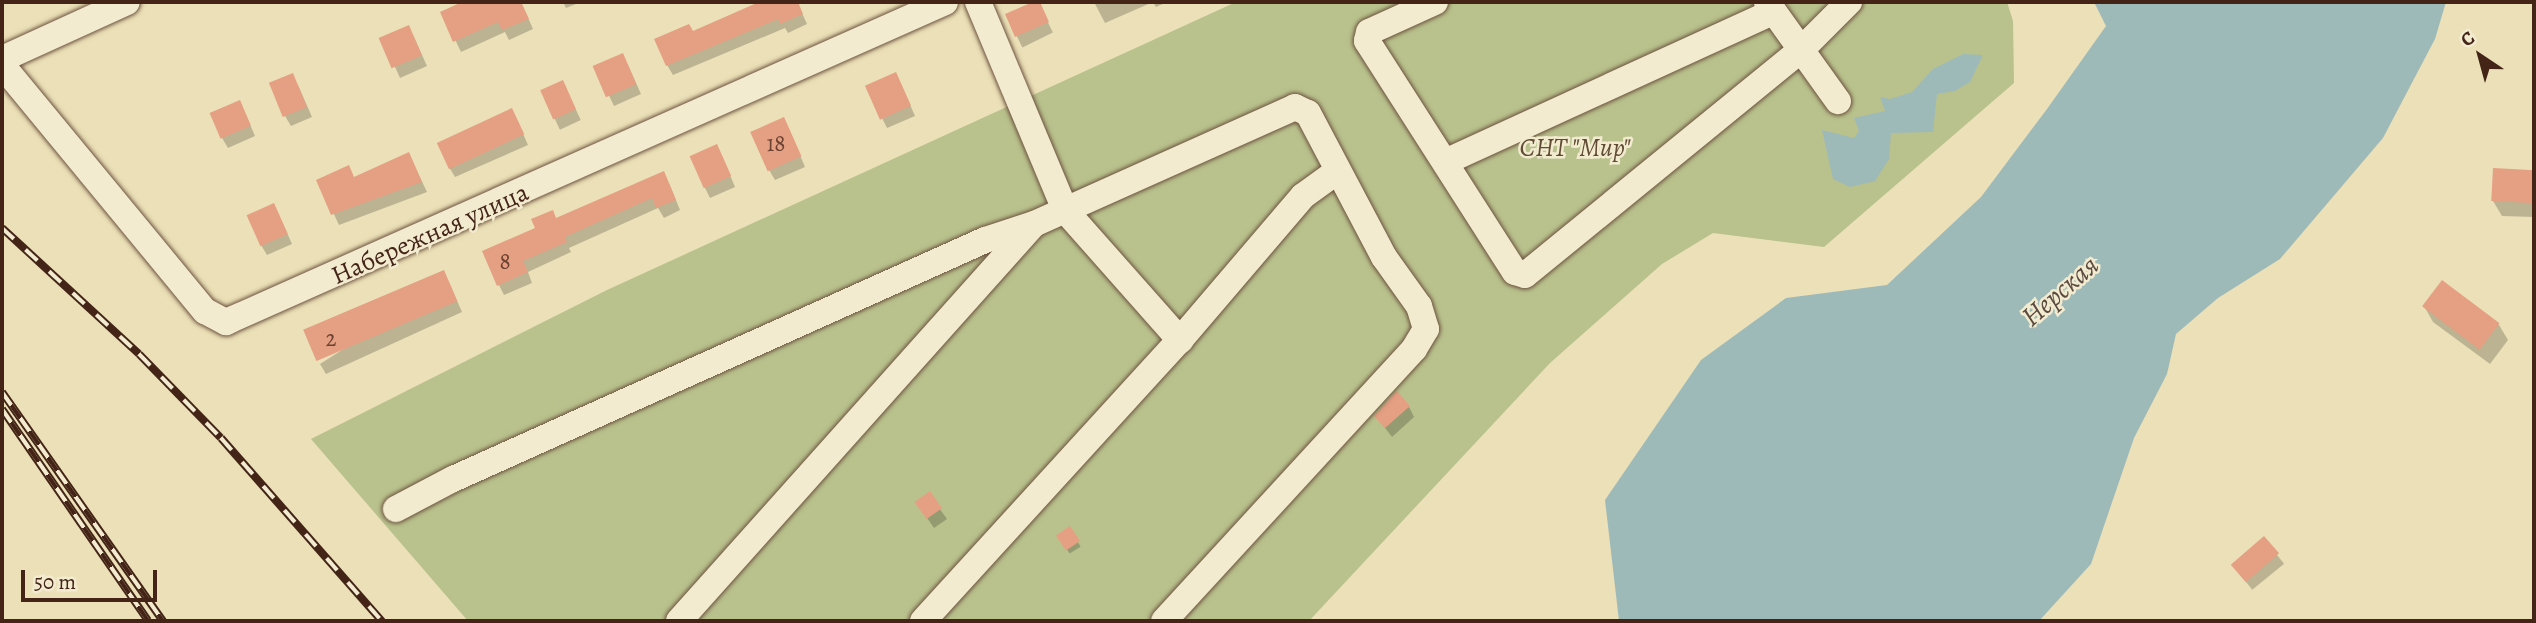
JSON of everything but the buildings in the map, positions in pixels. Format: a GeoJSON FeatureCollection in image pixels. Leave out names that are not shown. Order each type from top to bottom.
{"type":"FeatureCollection","features":[{"type":"Feature","properties":{"kind":"street"},"geometry":{"type":"LineString","coordinates":[[2,59],[127,2]]}},
{"type":"Feature","properties":{"kind":"street","name":"Набережная улица"},"geometry":{"type":"LineString","coordinates":[[2,65],[205,311],[226,322],[945,2]]}},
{"type":"Feature","properties":{"kind":"street"},"geometry":{"type":"LineString","coordinates":[[978,2],[1065,210],[1180,340]]}},
{"type":"Feature","properties":{"kind":"street"},"geometry":{"type":"LineString","coordinates":[[1435,2],[1369,32],[1367,41],[1515,272],[1525,275],[1801,50],[1849,2]]}},
{"type":"Feature","properties":{"kind":"street"},"geometry":{"type":"LineString","coordinates":[[1445,162],[1770,7],[1838,101]]}},
{"type":"Feature","properties":{"kind":"street"},"geometry":{"type":"LineString","coordinates":[[396,509],[465,473],[985,240],[1034,224],[1295,107],[1308,113],[1336,172],[1384,257],[1419,306],[1426,329],[1415,349],[1164,621]]}},
{"type":"Feature","properties":{"kind":"street"},"geometry":{"type":"LineString","coordinates":[[923,621],[1180,340],[1303,196],[1336,172]]}},
{"type":"Feature","properties":{"kind":"street"},"geometry":{"type":"LineString","coordinates":[[679,621],[1034,224]]}},
{"type":"Feature","properties":{"kind":"green space","name":"СНТ \"Мир\""},"geometry":{"type":"Polygon","coordinates":[[[1236,2],[2007,2],[2013,21],[2014,83],[1824,247],[1713,233],[1662,264],[1550,363],[1309,621],[468,621],[311,439],[607,290],[1236,2]]]}},
{"type":"Feature","properties":{"kind":"water","name":"Нерская"},"geometry":{"type":"Polygon","coordinates":[[[2094,2],[2446,2],[2435,39],[2383,138],[2280,259],[2218,298],[2176,334],[2167,374],[2134,438],[2091,564],[2039,621],[1619,621],[1605,500],[1701,360],[1786,298],[1887,285],[1981,197],[2047,109],[2106,26],[2094,2]]]}},
{"type":"Feature","properties":{"kind":"water"},"geometry":{"type":"Polygon","coordinates":[[[1963,54],[1983,55],[1970,82],[1955,91],[1937,94],[1933,132],[1891,133],[1889,159],[1875,181],[1850,187],[1833,179],[1822,130],[1854,138],[1859,131],[1854,118],[1885,111],[1880,97],[1890,99],[1912,92],[1933,69],[1963,54]]]}},
{"type":"Feature","properties":{"kind":"railway"},"geometry":{"type":"LineString","coordinates":[[2,228],[139,354],[221,438],[382,621]]}},
{"type":"Feature","properties":{"kind":"railway"},"geometry":{"type":"LineString","coordinates":[[2,392],[163,621]]}},
{"type":"Feature","properties":{"kind":"railway"},"geometry":{"type":"LineString","coordinates":[[2,409],[148,621]]}}]}
